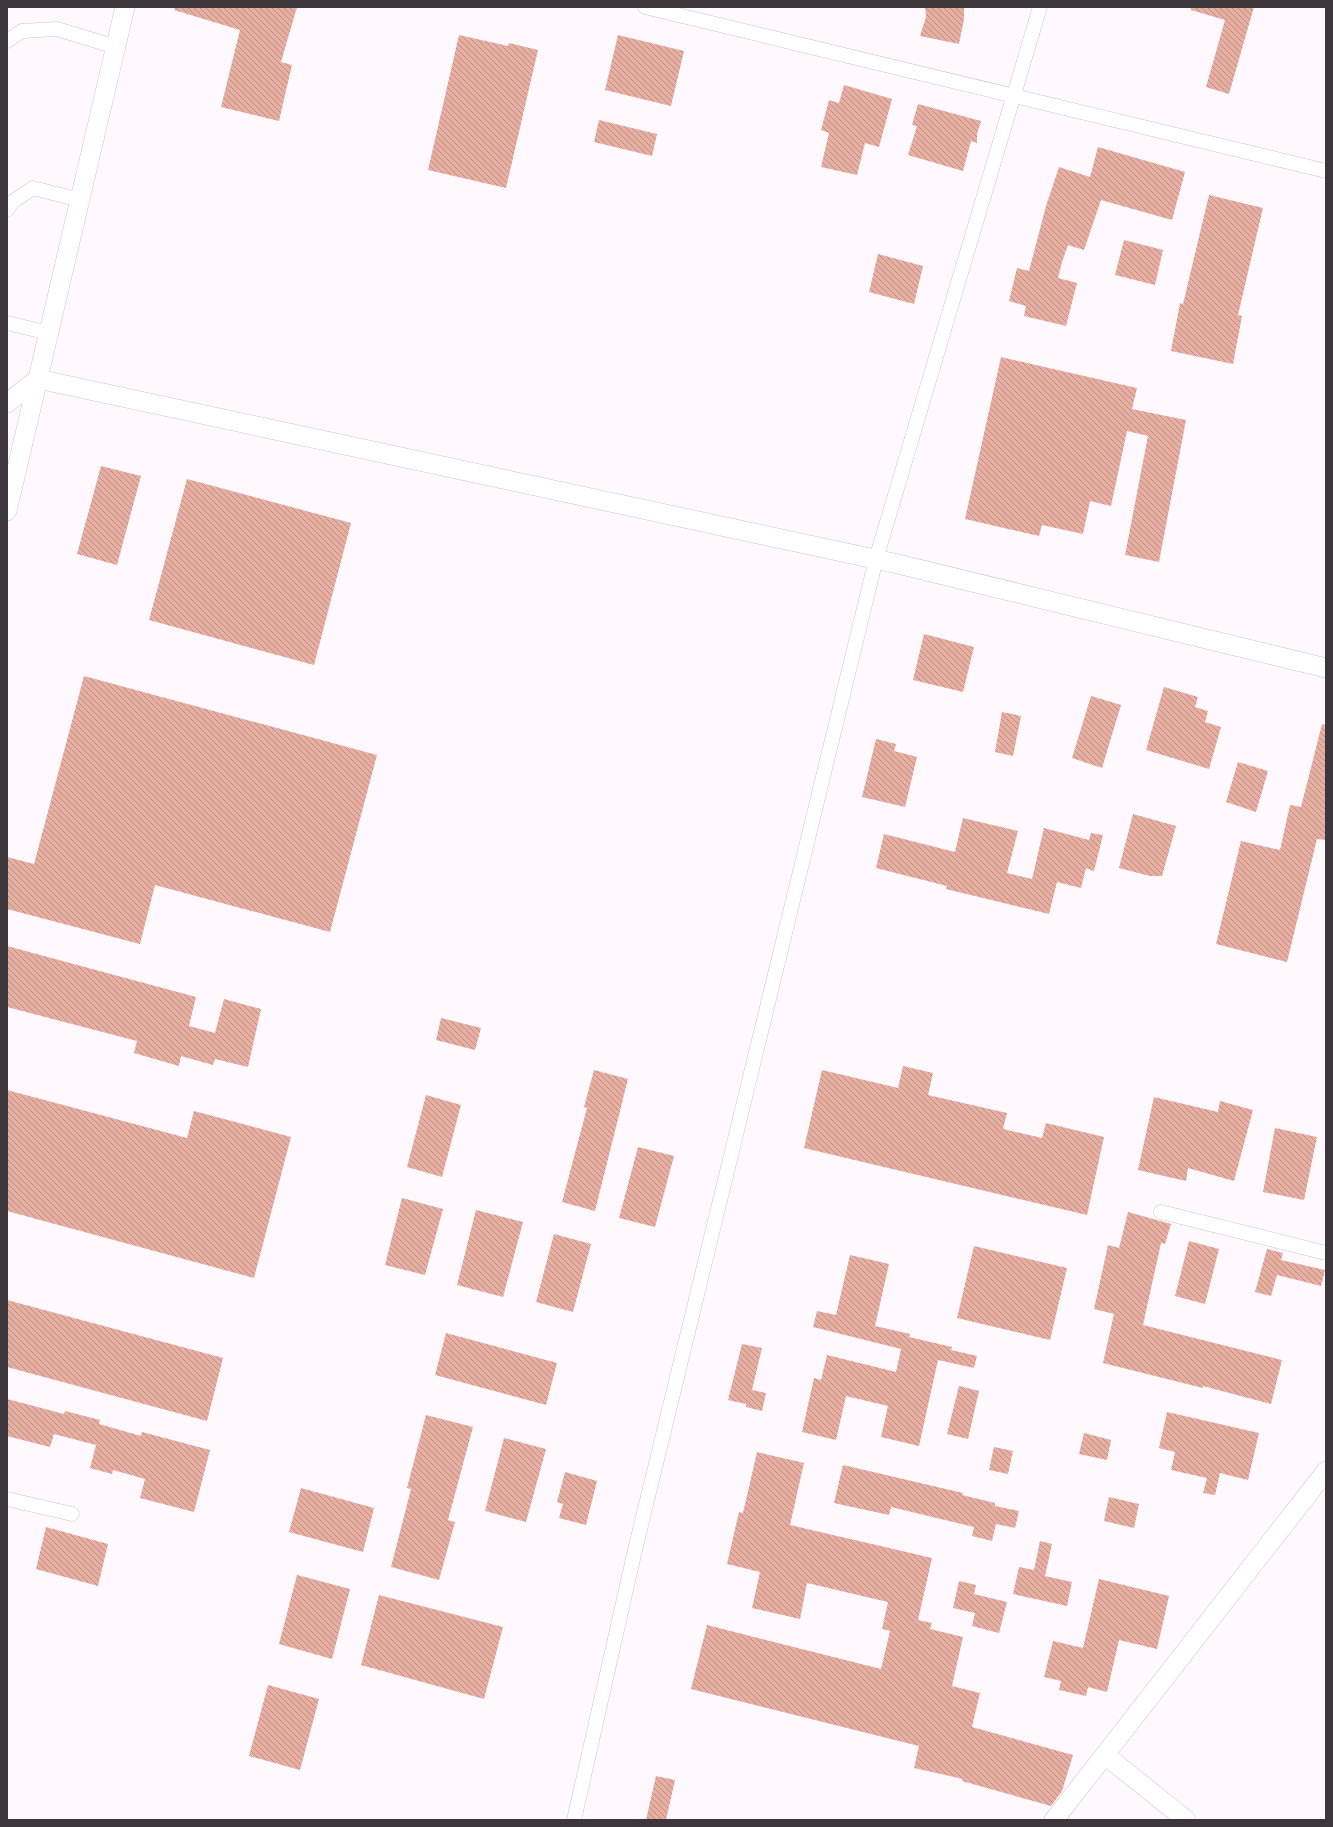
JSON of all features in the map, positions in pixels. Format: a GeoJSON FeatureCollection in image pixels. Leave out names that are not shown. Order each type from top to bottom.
{"type":"FeatureCollection","features":[{"type":"Feature","properties":{"kind":"main road"},"geometry":{"type":"LineString","coordinates":[[7,511],[125,7]]}},
{"type":"Feature","properties":{"kind":"main road"},"geometry":{"type":"LineString","coordinates":[[7,402],[38,379],[876,559],[1326,668]]}},
{"type":"Feature","properties":{"kind":"main road"},"geometry":{"type":"LineString","coordinates":[[1054,1820],[1326,1471]]}},
{"type":"Feature","properties":{"kind":"main road"},"geometry":{"type":"LineString","coordinates":[[1105,1755],[1186,1820]]}},
{"type":"Feature","properties":{"kind":"street"},"geometry":{"type":"LineString","coordinates":[[645,7],[1326,171]]}},
{"type":"Feature","properties":{"kind":"street"},"geometry":{"type":"LineString","coordinates":[[574,1820],[635,1550],[876,559],[1040,7]]}},
{"type":"Feature","properties":{"kind":"street"},"geometry":{"type":"LineString","coordinates":[[7,41],[22,31],[57,29],[116,47]]}},
{"type":"Feature","properties":{"kind":"street"},"geometry":{"type":"LineString","coordinates":[[7,210],[12,202],[33,188],[80,200]]}},
{"type":"Feature","properties":{"kind":"street"},"geometry":{"type":"LineString","coordinates":[[7,323],[49,333]]}},
{"type":"Feature","properties":{"kind":"street"},"geometry":{"type":"LineString","coordinates":[[1161,1212],[1326,1253]]}},
{"type":"Feature","properties":{"kind":"street"},"geometry":{"type":"LineString","coordinates":[[7,1499],[72,1514]]}},
{"type":"Feature","properties":{"kind":"building"},"geometry":{"type":"Polygon","coordinates":[[[175,7],[297,7],[281,62],[292,65],[279,121],[221,107],[240,30],[174,10],[175,7]]]}},
{"type":"Feature","properties":{"kind":"building"},"geometry":{"type":"Polygon","coordinates":[[[925,7],[964,7],[964,19],[959,44],[920,36],[926,17],[925,7]]]}},
{"type":"Feature","properties":{"kind":"building"},"geometry":{"type":"Polygon","coordinates":[[[1191,7],[1254,7],[1229,94],[1206,87],[1225,20],[1191,10],[1191,7]]]}},
{"type":"Feature","properties":{"kind":"building"},"geometry":{"type":"Polygon","coordinates":[[[459,35],[508,46],[509,43],[538,50],[506,188],[428,170],[459,35]]]}},
{"type":"Feature","properties":{"kind":"building"},"geometry":{"type":"Polygon","coordinates":[[[618,35],[684,51],[671,106],[605,90],[618,35]]]}},
{"type":"Feature","properties":{"kind":"building"},"geometry":{"type":"Polygon","coordinates":[[[844,85],[892,99],[879,147],[865,143],[857,175],[821,167],[829,133],[821,130],[829,100],[839,103],[844,85]]]}},
{"type":"Feature","properties":{"kind":"building"},"geometry":{"type":"Polygon","coordinates":[[[918,104],[981,121],[977,134],[977,143],[971,141],[963,171],[908,155],[917,126],[912,125],[918,104]]]}},
{"type":"Feature","properties":{"kind":"building"},"geometry":{"type":"Polygon","coordinates":[[[599,120],[657,134],[652,156],[594,142],[599,120]]]}},
{"type":"Feature","properties":{"kind":"building"},"geometry":{"type":"Polygon","coordinates":[[[1098,147],[1185,172],[1172,220],[1101,200],[1084,250],[1068,245],[1062,262],[1058,278],[1077,283],[1066,326],[1024,316],[1026,306],[1009,301],[1017,268],[1029,271],[1046,206],[1059,167],[1090,177],[1098,147]]]}},
{"type":"Feature","properties":{"kind":"building"},"geometry":{"type":"Polygon","coordinates":[[[1209,195],[1263,208],[1238,315],[1242,316],[1233,364],[1171,351],[1180,303],[1183,304],[1209,195]]]}},
{"type":"Feature","properties":{"kind":"building"},"geometry":{"type":"Polygon","coordinates":[[[1124,240],[1163,250],[1155,285],[1115,275],[1124,240]]]}},
{"type":"Feature","properties":{"kind":"building"},"geometry":{"type":"Polygon","coordinates":[[[878,254],[923,266],[914,304],[869,292],[878,254]]]}},
{"type":"Feature","properties":{"kind":"building"},"geometry":{"type":"Polygon","coordinates":[[[1001,357],[1137,388],[1132,409],[1186,420],[1159,562],[1125,555],[1148,436],[1127,431],[1111,506],[1090,501],[1083,534],[1042,525],[1039,536],[965,519],[1001,357]]]}},
{"type":"Feature","properties":{"kind":"building"},"geometry":{"type":"Polygon","coordinates":[[[101,466],[141,476],[117,565],[77,554],[101,466]]]}},
{"type":"Feature","properties":{"kind":"building"},"geometry":{"type":"Polygon","coordinates":[[[187,479],[351,523],[314,665],[149,620],[187,479]]]}},
{"type":"Feature","properties":{"kind":"building"},"geometry":{"type":"Polygon","coordinates":[[[924,634],[974,647],[963,692],[913,680],[924,634]]]}},
{"type":"Feature","properties":{"kind":"building"},"geometry":{"type":"Polygon","coordinates":[[[84,676],[377,755],[330,932],[155,885],[140,944],[7,909],[7,857],[34,864],[84,676]]]}},
{"type":"Feature","properties":{"kind":"building"},"geometry":{"type":"Polygon","coordinates":[[[1164,687],[1198,697],[1195,707],[1208,711],[1205,722],[1221,727],[1209,769],[1146,750],[1164,687]]]}},
{"type":"Feature","properties":{"kind":"building"},"geometry":{"type":"Polygon","coordinates":[[[1091,696],[1121,705],[1102,768],[1072,758],[1091,696]]]}},
{"type":"Feature","properties":{"kind":"building"},"geometry":{"type":"Polygon","coordinates":[[[1002,712],[1021,716],[1013,756],[995,752],[1002,712]]]}},
{"type":"Feature","properties":{"kind":"building"},"geometry":{"type":"Polygon","coordinates":[[[1322,724],[1326,725],[1326,840],[1317,839],[1287,962],[1216,944],[1241,841],[1280,850],[1290,805],[1301,807],[1322,724]]]}},
{"type":"Feature","properties":{"kind":"building"},"geometry":{"type":"Polygon","coordinates":[[[876,739],[896,744],[894,751],[917,757],[905,807],[862,797],[876,739]]]}},
{"type":"Feature","properties":{"kind":"building"},"geometry":{"type":"Polygon","coordinates":[[[1238,762],[1268,771],[1256,812],[1226,802],[1238,762]]]}},
{"type":"Feature","properties":{"kind":"building"},"geometry":{"type":"Polygon","coordinates":[[[1133,814],[1176,826],[1162,876],[1150,876],[1119,868],[1133,814]]]}},
{"type":"Feature","properties":{"kind":"building"},"geometry":{"type":"Polygon","coordinates":[[[963,818],[1018,831],[1007,873],[1032,879],[1044,828],[1089,840],[1091,833],[1103,835],[1094,871],[1086,868],[1081,888],[1057,882],[1049,914],[946,889],[947,886],[876,868],[884,834],[955,852],[963,818]]]}},
{"type":"Feature","properties":{"kind":"building"},"geometry":{"type":"Polygon","coordinates":[[[7,946],[196,997],[189,1026],[215,1033],[224,999],[261,1009],[248,1067],[215,1059],[213,1065],[181,1056],[179,1066],[134,1053],[137,1041],[7,1007],[7,946]]]}},
{"type":"Feature","properties":{"kind":"building"},"geometry":{"type":"Polygon","coordinates":[[[441,1018],[481,1028],[475,1050],[436,1040],[441,1018]]]}},
{"type":"Feature","properties":{"kind":"building"},"geometry":{"type":"Polygon","coordinates":[[[903,1066],[933,1073],[928,1095],[1007,1113],[1003,1129],[1042,1138],[1046,1123],[1104,1137],[1087,1215],[804,1148],[822,1070],[898,1088],[903,1066]]]}},
{"type":"Feature","properties":{"kind":"building"},"geometry":{"type":"Polygon","coordinates":[[[594,1070],[628,1079],[595,1211],[562,1202],[587,1108],[584,1107],[594,1070]]]}},
{"type":"Feature","properties":{"kind":"building"},"geometry":{"type":"Polygon","coordinates":[[[7,1090],[187,1138],[194,1111],[291,1137],[254,1278],[7,1211],[7,1090]]]}},
{"type":"Feature","properties":{"kind":"building"},"geometry":{"type":"Polygon","coordinates":[[[426,1095],[461,1105],[442,1177],[407,1167],[426,1095]]]}},
{"type":"Feature","properties":{"kind":"building"},"geometry":{"type":"Polygon","coordinates":[[[1154,1097],[1218,1112],[1220,1101],[1253,1110],[1234,1181],[1188,1168],[1186,1181],[1138,1170],[1154,1097]]]}},
{"type":"Feature","properties":{"kind":"building"},"geometry":{"type":"Polygon","coordinates":[[[1275,1128],[1317,1137],[1304,1200],[1263,1192],[1275,1128]]]}},
{"type":"Feature","properties":{"kind":"building"},"geometry":{"type":"Polygon","coordinates":[[[638,1147],[674,1156],[655,1227],[619,1218],[638,1147]]]}},
{"type":"Feature","properties":{"kind":"building"},"geometry":{"type":"Polygon","coordinates":[[[402,1198],[443,1209],[425,1275],[385,1265],[402,1198]]]}},
{"type":"Feature","properties":{"kind":"building"},"geometry":{"type":"Polygon","coordinates":[[[476,1210],[523,1222],[503,1297],[457,1285],[476,1210]]]}},
{"type":"Feature","properties":{"kind":"building"},"geometry":{"type":"Polygon","coordinates":[[[1128,1212],[1171,1224],[1165,1244],[1161,1243],[1143,1325],[1282,1360],[1271,1404],[1203,1386],[1203,1388],[1103,1363],[1114,1314],[1094,1309],[1108,1245],[1119,1248],[1128,1212]]]}},
{"type":"Feature","properties":{"kind":"building"},"geometry":{"type":"Polygon","coordinates":[[[554,1234],[591,1244],[573,1312],[536,1302],[554,1234]]]}},
{"type":"Feature","properties":{"kind":"building"},"geometry":{"type":"Polygon","coordinates":[[[1189,1241],[1219,1249],[1205,1304],[1175,1296],[1189,1241]]]}},
{"type":"Feature","properties":{"kind":"building"},"geometry":{"type":"Polygon","coordinates":[[[974,1246],[1067,1268],[1050,1340],[957,1318],[974,1246]]]}},
{"type":"Feature","properties":{"kind":"building"},"geometry":{"type":"Polygon","coordinates":[[[1267,1249],[1283,1253],[1281,1260],[1325,1270],[1321,1286],[1277,1275],[1271,1296],[1255,1292],[1267,1249]]]}},
{"type":"Feature","properties":{"kind":"building"},"geometry":{"type":"Polygon","coordinates":[[[850,1255],[889,1264],[875,1326],[910,1334],[909,1337],[952,1347],[951,1350],[977,1356],[974,1368],[938,1360],[919,1446],[881,1437],[888,1406],[846,1396],[836,1440],[802,1432],[814,1378],[821,1380],[827,1355],[896,1372],[901,1349],[813,1327],[817,1311],[836,1315],[850,1255]]]}},
{"type":"Feature","properties":{"kind":"building"},"geometry":{"type":"Polygon","coordinates":[[[7,1300],[223,1358],[207,1421],[7,1367],[7,1300]]]}},
{"type":"Feature","properties":{"kind":"building"},"geometry":{"type":"Polygon","coordinates":[[[446,1333],[557,1363],[546,1405],[435,1375],[446,1333]]]}},
{"type":"Feature","properties":{"kind":"building"},"geometry":{"type":"Polygon","coordinates":[[[742,1344],[762,1348],[752,1390],[766,1393],[762,1411],[746,1407],[746,1404],[728,1400],[742,1344]]]}},
{"type":"Feature","properties":{"kind":"building"},"geometry":{"type":"Polygon","coordinates":[[[959,1386],[979,1391],[968,1439],[947,1434],[959,1386]]]}},
{"type":"Feature","properties":{"kind":"building"},"geometry":{"type":"Polygon","coordinates":[[[7,1399],[64,1414],[65,1411],[100,1420],[99,1424],[141,1436],[142,1432],[210,1450],[194,1512],[140,1498],[145,1479],[113,1470],[112,1474],[90,1468],[96,1445],[54,1434],[50,1447],[7,1436],[7,1399]]]}},
{"type":"Feature","properties":{"kind":"building"},"geometry":{"type":"Polygon","coordinates":[[[1167,1412],[1259,1433],[1248,1480],[1220,1473],[1215,1495],[1203,1493],[1207,1478],[1171,1470],[1175,1452],[1159,1448],[1167,1412]]]}},
{"type":"Feature","properties":{"kind":"building"},"geometry":{"type":"Polygon","coordinates":[[[426,1415],[473,1427],[448,1520],[455,1522],[439,1580],[391,1567],[411,1489],[407,1488],[426,1415]]]}},
{"type":"Feature","properties":{"kind":"building"},"geometry":{"type":"Polygon","coordinates":[[[1084,1433],[1111,1440],[1107,1460],[1079,1454],[1084,1433]]]}},
{"type":"Feature","properties":{"kind":"building"},"geometry":{"type":"Polygon","coordinates":[[[504,1438],[546,1449],[526,1522],[485,1511],[504,1438]]]}},
{"type":"Feature","properties":{"kind":"building"},"geometry":{"type":"Polygon","coordinates":[[[994,1447],[1013,1451],[1008,1474],[989,1470],[994,1447]]]}},
{"type":"Feature","properties":{"kind":"building"},"geometry":{"type":"Polygon","coordinates":[[[757,1452],[804,1463],[790,1525],[932,1558],[918,1620],[932,1623],[930,1629],[963,1637],[952,1686],[980,1693],[972,1727],[1073,1755],[1062,1791],[1051,1806],[962,1781],[963,1779],[914,1768],[919,1746],[691,1689],[707,1625],[881,1669],[890,1631],[882,1629],[888,1602],[807,1583],[800,1619],[752,1608],[760,1572],[727,1564],[739,1512],[743,1513],[757,1452]]]}},
{"type":"Feature","properties":{"kind":"building"},"geometry":{"type":"Polygon","coordinates":[[[843,1465],[963,1493],[962,1495],[995,1503],[995,1506],[1019,1511],[1015,1528],[996,1524],[992,1541],[972,1536],[974,1527],[891,1507],[889,1515],[834,1503],[843,1465]]]}},
{"type":"Feature","properties":{"kind":"building"},"geometry":{"type":"Polygon","coordinates":[[[565,1472],[597,1481],[586,1525],[559,1518],[563,1504],[557,1502],[565,1472]]]}},
{"type":"Feature","properties":{"kind":"building"},"geometry":{"type":"Polygon","coordinates":[[[301,1488],[374,1508],[363,1552],[289,1532],[301,1488]]]}},
{"type":"Feature","properties":{"kind":"building"},"geometry":{"type":"Polygon","coordinates":[[[1109,1497],[1139,1504],[1134,1528],[1104,1521],[1109,1497]]]}},
{"type":"Feature","properties":{"kind":"building"},"geometry":{"type":"Polygon","coordinates":[[[46,1527],[108,1544],[98,1586],[36,1569],[46,1527]]]}},
{"type":"Feature","properties":{"kind":"building"},"geometry":{"type":"Polygon","coordinates":[[[1040,1541],[1052,1544],[1045,1576],[1072,1582],[1067,1606],[1013,1594],[1019,1567],[1034,1570],[1040,1541]]]}},
{"type":"Feature","properties":{"kind":"building"},"geometry":{"type":"Polygon","coordinates":[[[297,1575],[350,1589],[332,1659],[279,1644],[297,1575]]]}},
{"type":"Feature","properties":{"kind":"building"},"geometry":{"type":"Polygon","coordinates":[[[1099,1579],[1169,1596],[1157,1649],[1119,1640],[1107,1692],[1088,1687],[1086,1696],[1059,1690],[1061,1681],[1044,1677],[1053,1641],[1083,1648],[1099,1579]]]}},
{"type":"Feature","properties":{"kind":"building"},"geometry":{"type":"Polygon","coordinates":[[[959,1581],[976,1585],[974,1594],[1007,1602],[999,1633],[972,1626],[975,1613],[953,1608],[959,1581]]]}},
{"type":"Feature","properties":{"kind":"building"},"geometry":{"type":"Polygon","coordinates":[[[379,1595],[503,1627],[484,1699],[361,1665],[379,1595]]]}},
{"type":"Feature","properties":{"kind":"building"},"geometry":{"type":"Polygon","coordinates":[[[268,1685],[319,1699],[300,1770],[249,1756],[268,1685]]]}},
{"type":"Feature","properties":{"kind":"building"},"geometry":{"type":"Polygon","coordinates":[[[656,1776],[675,1780],[666,1820],[646,1820],[656,1776]]]}}]}
